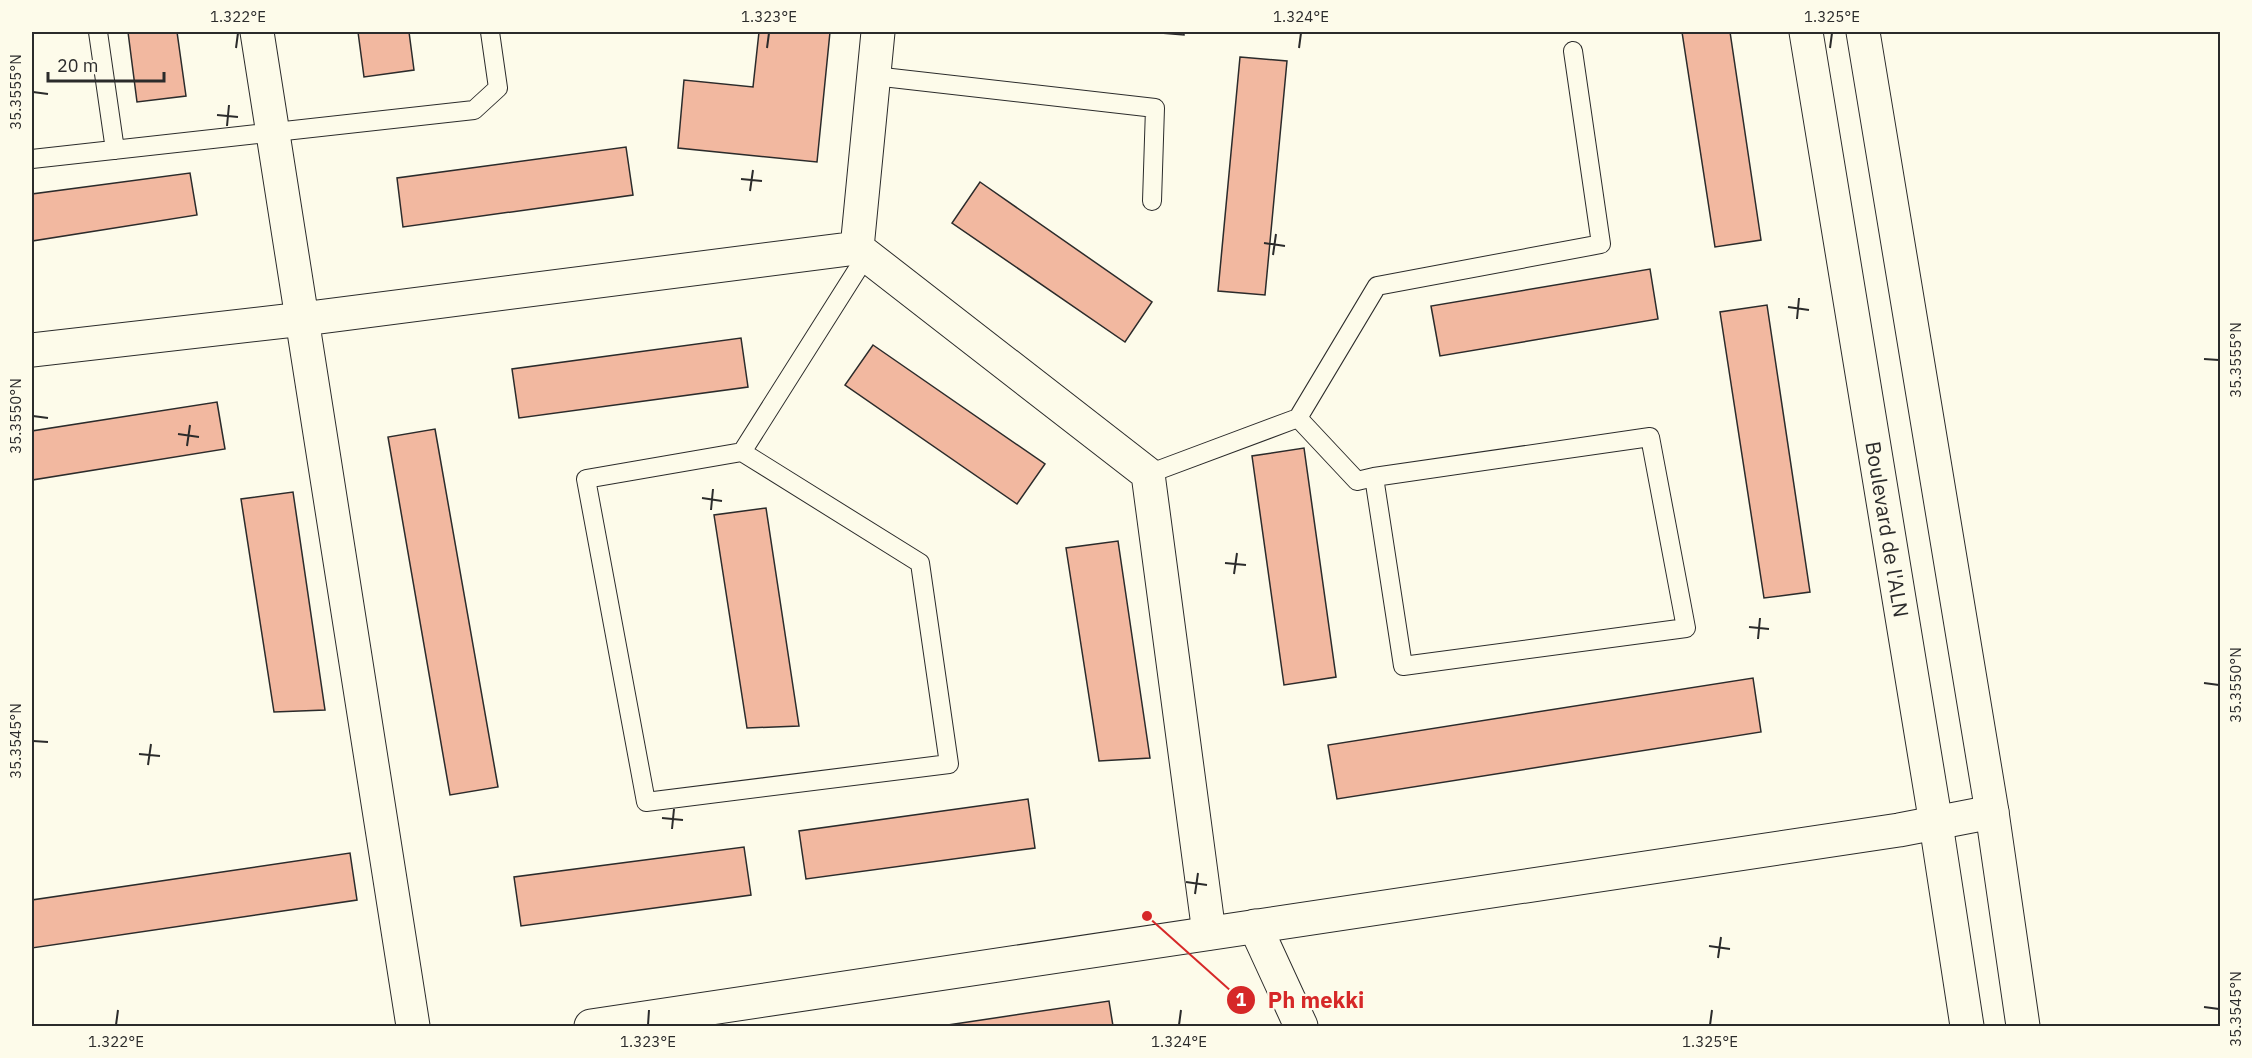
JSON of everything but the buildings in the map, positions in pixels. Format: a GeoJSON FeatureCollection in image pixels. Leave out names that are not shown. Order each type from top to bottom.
{"type":"FeatureCollection","features":[{"type":"Feature","properties":{"kind":"street"},"geometry":{"type":"LineString","coordinates":[[257,32],[413,1026]]}},
{"type":"Feature","properties":{"kind":"street"},"geometry":{"type":"LineString","coordinates":[[861,252],[878,32]]}},
{"type":"Feature","properties":{"kind":"street","name":"Boulevard de l'ALN"},"geometry":{"type":"LineString","coordinates":[[1806,32],[1967,1026]]}},
{"type":"Feature","properties":{"kind":"street"},"geometry":{"type":"LineString","coordinates":[[1863,32],[1992,812],[2023,1026]]}},
{"type":"Feature","properties":{"kind":"street"},"geometry":{"type":"LineString","coordinates":[[32,350],[861,252],[1148,474],[1209,933]]}},
{"type":"Feature","properties":{"kind":"street"},"geometry":{"type":"LineString","coordinates":[[591,1026],[1936,824],[1992,812]]}},
{"type":"Feature","properties":{"kind":"street"},"geometry":{"type":"LineString","coordinates":[[1255,926],[1301,1026]]}},
{"type":"Feature","properties":{"kind":"lane"},"geometry":{"type":"LineString","coordinates":[[98,32],[115,150]]}},
{"type":"Feature","properties":{"kind":"lane"},"geometry":{"type":"LineString","coordinates":[[32,159],[474,110],[498,88],[490,32]]}},
{"type":"Feature","properties":{"kind":"lane"},"geometry":{"type":"LineString","coordinates":[[1148,474],[1298,418],[1377,286],[1601,244],[1573,51]]}},
{"type":"Feature","properties":{"kind":"lane"},"geometry":{"type":"LineString","coordinates":[[874,76],[1155,108],[1152,201]]}},
{"type":"Feature","properties":{"kind":"lane"},"geometry":{"type":"LineString","coordinates":[[742,452],[920,563],[950,764],[646,802],[586,479],[742,452],[861,252]]}},
{"type":"Feature","properties":{"kind":"lane"},"geometry":{"type":"LineString","coordinates":[[1298,418],[1357,481],[1374,477],[1650,437],[1686,628],[1403,666],[1374,477]]}},
{"type":"Feature","properties":{"kind":"place","name":"Ph mekki"},"geometry":{"type":"Point","coordinates":[1147,916]}}]}
